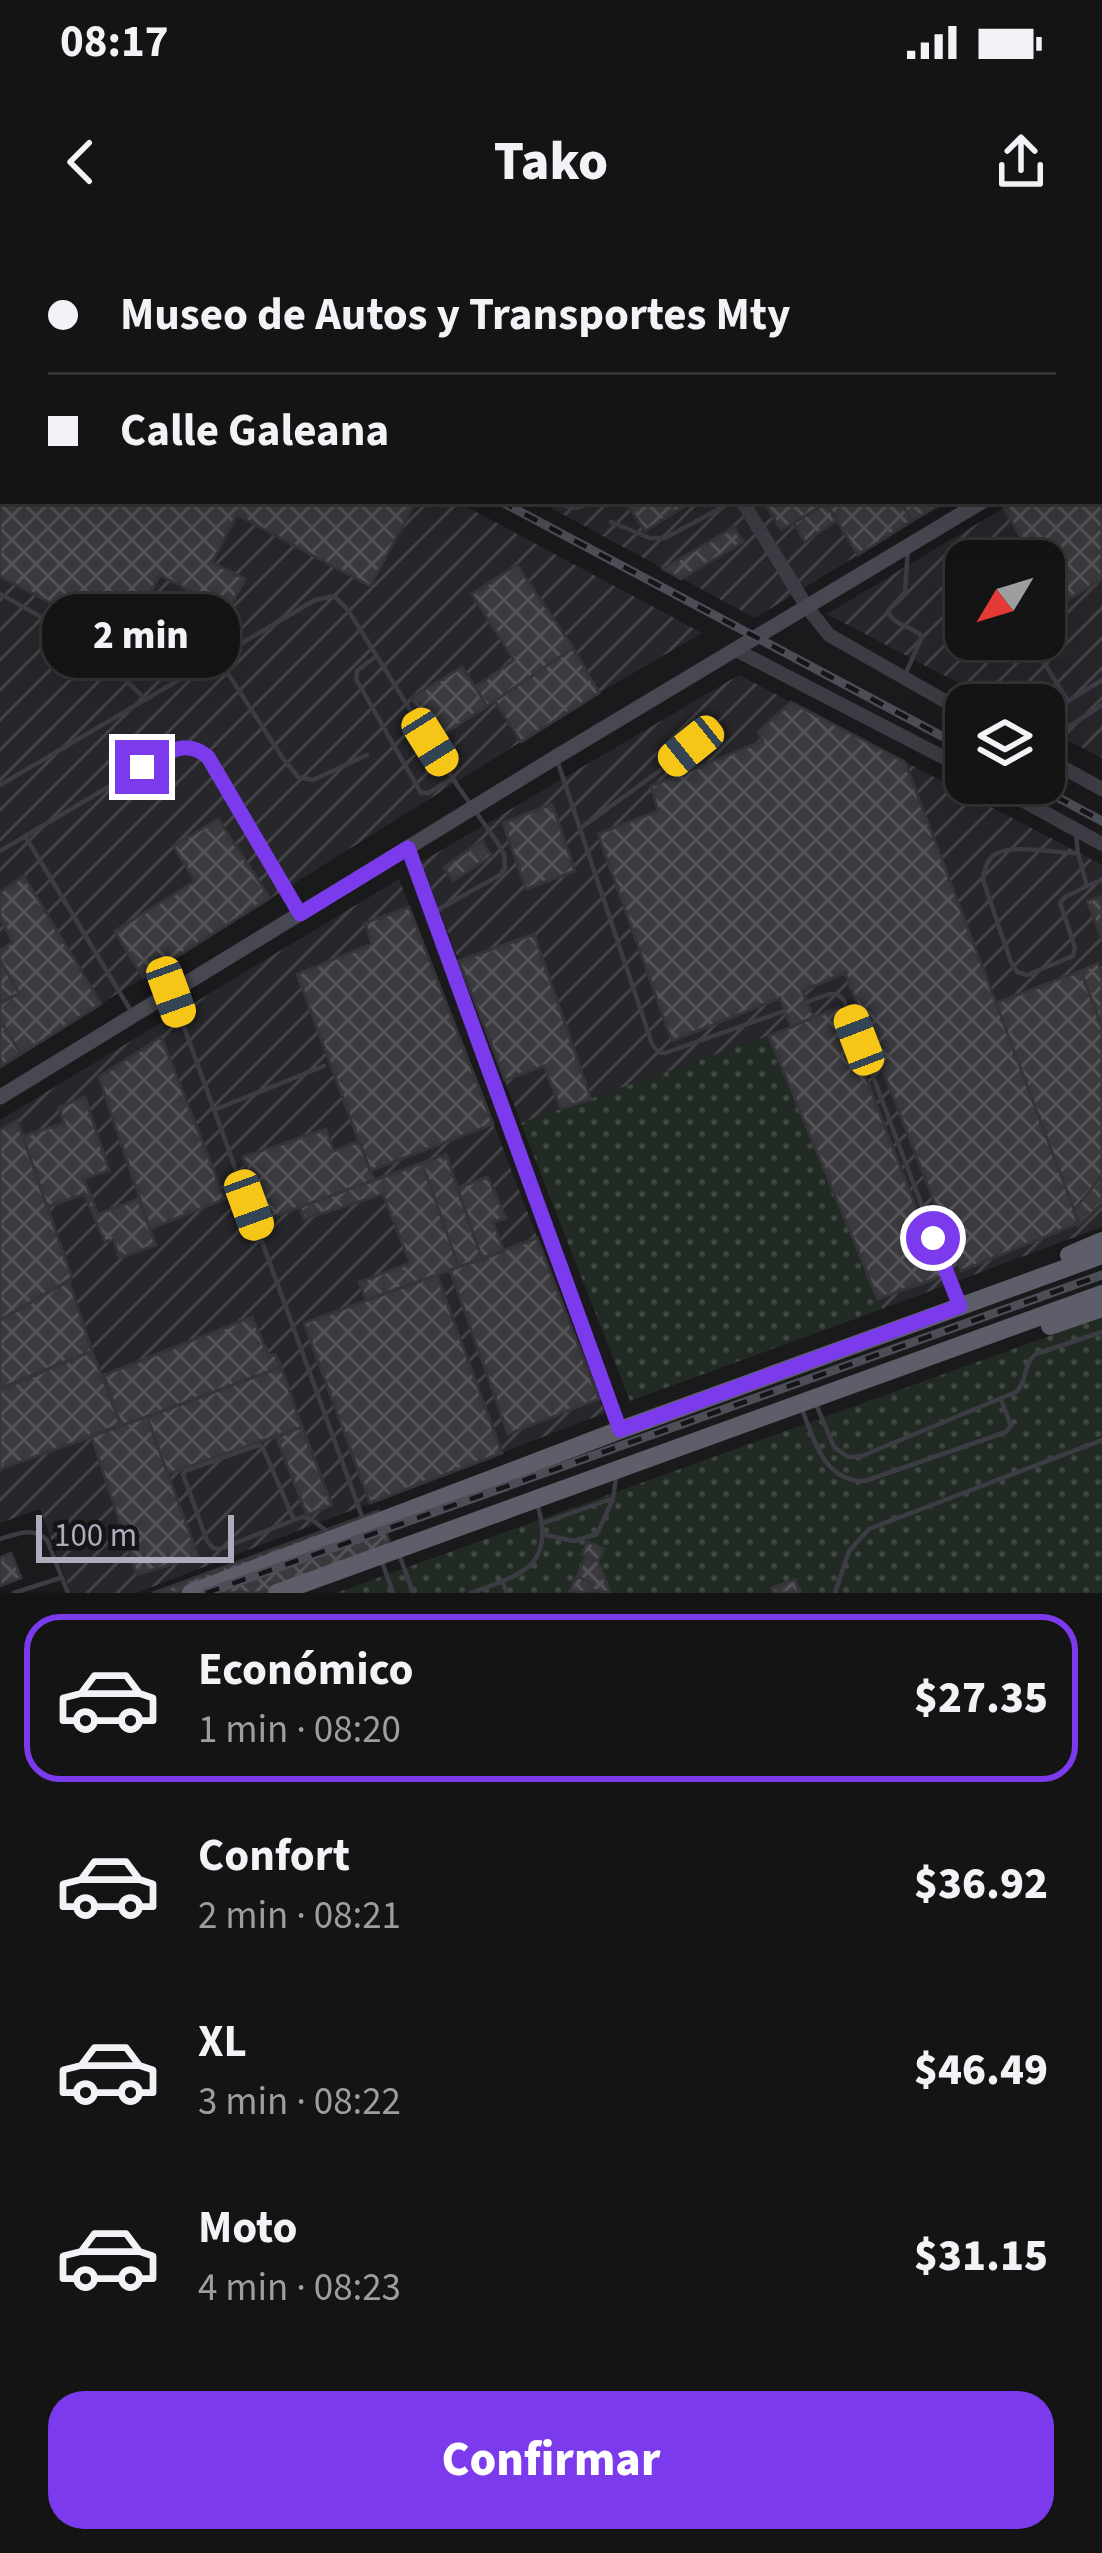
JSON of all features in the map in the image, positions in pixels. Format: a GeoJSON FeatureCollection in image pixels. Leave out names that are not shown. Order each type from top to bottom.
{"type":"FeatureCollection","features":[{"type":"Feature","properties":{"kind":"highway"},"geometry":{"type":"LineString","coordinates":[[191,1593],[1048,1274],[1100,1244]]}},
{"type":"Feature","properties":{"kind":"highway"},"geometry":{"type":"LineString","coordinates":[[277,1593],[1102,1294]]}},
{"type":"Feature","properties":{"kind":"highway"},"geometry":{"type":"LineString","coordinates":[[998,1331],[1030,1333],[1102,1308]]}},
{"type":"Feature","properties":{"kind":"highway"},"geometry":{"type":"LineString","coordinates":[[433,1503],[494,1514]]}},
{"type":"Feature","properties":{"kind":"main road"},"geometry":{"type":"LineString","coordinates":[[0,1097],[977,504]]}},
{"type":"Feature","properties":{"kind":"street"},"geometry":{"type":"LineString","coordinates":[[740,504],[830,635],[945,700]]}},
{"type":"Feature","properties":{"kind":"street"},"geometry":{"type":"LineString","coordinates":[[736,650],[945,759]]}},
{"type":"Feature","properties":{"kind":"street"},"geometry":{"type":"LineString","coordinates":[[1065,769],[1102,789]]}},
{"type":"Feature","properties":{"kind":"street"},"geometry":{"type":"LineString","coordinates":[[1030,804],[1102,844]]}},
{"type":"Feature","properties":{"kind":"lane"},"geometry":{"type":"LineString","coordinates":[[611,522],[650,538],[664,538],[732,504]]}},
{"type":"Feature","properties":{"kind":"lane"},"geometry":{"type":"LineString","coordinates":[[904,676],[922,638],[892,619],[888,611],[905,592],[908,545]]}},
{"type":"Feature","properties":{"kind":"lane"},"geometry":{"type":"LineString","coordinates":[[0,594],[86,644],[146,701]]}},
{"type":"Feature","properties":{"kind":"lane"},"geometry":{"type":"LineString","coordinates":[[0,785],[316,599],[334,596],[504,854],[505,868],[491,881],[432,913]]}},
{"type":"Feature","properties":{"kind":"lane"},"geometry":{"type":"LineString","coordinates":[[376,656],[357,671],[356,679],[422,793],[453,778]]}},
{"type":"Feature","properties":{"kind":"lane"},"geometry":{"type":"LineString","coordinates":[[218,658],[298,777],[313,779],[368,755]]}},
{"type":"Feature","properties":{"kind":"lane"},"geometry":{"type":"LineString","coordinates":[[1042,660],[1068,701]]}},
{"type":"Feature","properties":{"kind":"lane"},"geometry":{"type":"LineString","coordinates":[[1065,703],[1102,680]]}},
{"type":"Feature","properties":{"kind":"lane"},"geometry":{"type":"LineString","coordinates":[[1065,730],[1102,706]]}},
{"type":"Feature","properties":{"kind":"lane"},"geometry":{"type":"LineString","coordinates":[[582,827],[718,724]]}},
{"type":"Feature","properties":{"kind":"lane"},"geometry":{"type":"LineString","coordinates":[[0,851],[142,767],[182,747],[196,748],[208,757],[300,914]]}},
{"type":"Feature","properties":{"kind":"lane"},"geometry":{"type":"LineString","coordinates":[[556,757],[658,1052],[784,1011]]}},
{"type":"Feature","properties":{"kind":"lane"},"geometry":{"type":"LineString","coordinates":[[1076,829],[1087,886]]}},
{"type":"Feature","properties":{"kind":"lane"},"geometry":{"type":"LineString","coordinates":[[25,836],[134,1016]]}},
{"type":"Feature","properties":{"kind":"lane"},"geometry":{"type":"LineString","coordinates":[[408,848],[620,1430]]}},
{"type":"Feature","properties":{"kind":"lane"},"geometry":{"type":"LineString","coordinates":[[1078,853],[1000,852],[983,873],[1017,973],[1027,975],[1072,956],[1075,947],[1060,903],[1065,896],[1102,880]]}},
{"type":"Feature","properties":{"kind":"lane"},"geometry":{"type":"LineString","coordinates":[[171,992],[366,1527]]}},
{"type":"Feature","properties":{"kind":"lane"},"geometry":{"type":"LineString","coordinates":[[807,1002],[829,994],[844,1000],[960,1306]]}},
{"type":"Feature","properties":{"kind":"lane"},"geometry":{"type":"LineString","coordinates":[[214,1110],[323,1066]]}},
{"type":"Feature","properties":{"kind":"lane"},"geometry":{"type":"LineString","coordinates":[[806,1400],[834,1447],[854,1457],[1016,1393],[1036,1354],[1102,1332]]}},
{"type":"Feature","properties":{"kind":"lane"},"geometry":{"type":"LineString","coordinates":[[806,1400],[821,1456],[840,1476],[865,1481],[1006,1432],[1011,1424],[1001,1399]]}},
{"type":"Feature","properties":{"kind":"lane"},"geometry":{"type":"LineString","coordinates":[[835,1593],[849,1552],[869,1529],[1102,1440]]}},
{"type":"Feature","properties":{"kind":"lane"},"geometry":{"type":"LineString","coordinates":[[294,1520],[259,1445],[184,1471],[213,1548],[220,1549],[302,1517],[336,1539]]}},
{"type":"Feature","properties":{"kind":"lane"},"geometry":{"type":"LineString","coordinates":[[545,1534],[574,1541],[591,1538],[600,1530],[613,1499],[617,1469]]}},
{"type":"Feature","properties":{"kind":"lane"},"geometry":{"type":"LineString","coordinates":[[471,1593],[522,1572],[539,1552],[545,1534],[535,1498]]}},
{"type":"Feature","properties":{"kind":"lane"},"geometry":{"type":"LineString","coordinates":[[543,1523],[613,1499]]}},
{"type":"Feature","properties":{"kind":"lane"},"geometry":{"type":"LineString","coordinates":[[0,1539],[28,1532],[43,1535],[68,1593]]}},
{"type":"Feature","properties":{"kind":"lane"},"geometry":{"type":"LineString","coordinates":[[389,1552],[393,1593]]}},
{"type":"Feature","properties":{"kind":"lane"},"geometry":{"type":"LineString","coordinates":[[389,1552],[412,1593]]}},
{"type":"Feature","properties":{"kind":"lane"},"geometry":{"type":"LineString","coordinates":[[14,1593],[62,1577]]}},
{"type":"Feature","properties":{"kind":"lane"},"geometry":{"type":"LineString","coordinates":[[502,1581],[507,1593]]}},
{"type":"Feature","properties":{"kind":"shaded area"},"geometry":{"type":"Polygon","coordinates":[[[0,504],[462,504],[702,633],[599,693],[0,1067],[0,504]]]}},
{"type":"Feature","properties":{"kind":"shaded area"},"geometry":{"type":"Polygon","coordinates":[[[544,504],[941,504],[755,618],[544,504]]]}},
{"type":"Feature","properties":{"kind":"shaded area"},"geometry":{"type":"Polygon","coordinates":[[[1010,504],[1102,504],[1102,758],[1065,739],[1065,684],[960,684],[827,614],[945,543],[945,660],[1065,660],[1065,540],[950,540],[1010,504]]]}},
{"type":"Feature","properties":{"kind":"shaded area"},"geometry":{"type":"Polygon","coordinates":[[[739,675],[945,783],[945,804],[985,804],[1102,865],[1102,1227],[882,1309],[768,1036],[521,1123],[421,862],[739,675]]]}},
{"type":"Feature","properties":{"kind":"shaded area"},"geometry":{"type":"Polygon","coordinates":[[[399,879],[605,1413],[136,1593],[71,1593],[40,1509],[0,1523],[0,1120],[399,879]]]}},
{"type":"Feature","properties":{"kind":"shaded area"},"geometry":{"type":"Polygon","coordinates":[[[769,1036],[882,1309],[630,1401],[521,1123],[769,1036]]]}},
{"type":"Feature","properties":{"kind":"shaded area"},"geometry":{"type":"Polygon","coordinates":[[[1102,1317],[1102,1593],[336,1593],[1102,1317]]]}},
{"type":"Feature","properties":{"kind":"building"},"geometry":{"type":"Polygon","coordinates":[[[0,504],[414,504],[370,586],[237,515],[212,562],[245,579],[228,611],[160,575],[124,642],[0,576],[0,504]]]}},
{"type":"Feature","properties":{"kind":"building"},"geometry":{"type":"Polygon","coordinates":[[[627,504],[688,504],[645,531],[627,504]]]}},
{"type":"Feature","properties":{"kind":"building"},"geometry":{"type":"Polygon","coordinates":[[[765,504],[825,504],[781,530],[765,504]]]}},
{"type":"Feature","properties":{"kind":"building"},"geometry":{"type":"Polygon","coordinates":[[[824,504],[837,520],[805,542],[794,523],[824,504]]]}},
{"type":"Feature","properties":{"kind":"building"},"geometry":{"type":"Polygon","coordinates":[[[827,504],[902,504],[912,521],[858,555],[827,504]]]}},
{"type":"Feature","properties":{"kind":"building"},"geometry":{"type":"Polygon","coordinates":[[[902,504],[941,504],[912,521],[902,504]]]}},
{"type":"Feature","properties":{"kind":"building"},"geometry":{"type":"Polygon","coordinates":[[[1013,504],[1102,504],[1102,579],[1065,602],[1065,540],[1022,540],[1004,509],[1013,504]]]}},
{"type":"Feature","properties":{"kind":"building"},"geometry":{"type":"Polygon","coordinates":[[[734,527],[743,542],[681,579],[663,569],[734,527]]]}},
{"type":"Feature","properties":{"kind":"building"},"geometry":{"type":"Polygon","coordinates":[[[517,565],[573,648],[487,706],[475,687],[514,660],[472,594],[517,565]]]}},
{"type":"Feature","properties":{"kind":"building"},"geometry":{"type":"Polygon","coordinates":[[[183,595],[203,606],[178,653],[158,642],[183,595]]]}},
{"type":"Feature","properties":{"kind":"building"},"geometry":{"type":"Polygon","coordinates":[[[573,648],[599,693],[521,742],[495,701],[573,648]]]}},
{"type":"Feature","properties":{"kind":"building"},"geometry":{"type":"Polygon","coordinates":[[[462,667],[487,706],[436,740],[411,698],[462,667]]]}},
{"type":"Feature","properties":{"kind":"building"},"geometry":{"type":"Polygon","coordinates":[[[791,702],[905,762],[1079,1223],[961,1271],[845,973],[802,991],[814,1017],[791,1027],[780,998],[672,1041],[598,834],[658,811],[651,786],[763,741],[758,732],[791,702]]]}},
{"type":"Feature","properties":{"kind":"building"},"geometry":{"type":"Polygon","coordinates":[[[552,804],[575,871],[526,889],[503,823],[552,804]]]}},
{"type":"Feature","properties":{"kind":"building"},"geometry":{"type":"Polygon","coordinates":[[[218,819],[270,898],[143,978],[115,931],[195,881],[173,846],[218,819]]]}},
{"type":"Feature","properties":{"kind":"building"},"geometry":{"type":"Polygon","coordinates":[[[482,841],[491,856],[453,881],[444,867],[482,841]]]}},
{"type":"Feature","properties":{"kind":"building"},"geometry":{"type":"Polygon","coordinates":[[[24,876],[101,1004],[21,1054],[0,1020],[0,1003],[19,993],[0,960],[0,950],[13,942],[0,918],[0,892],[24,876]]]}},
{"type":"Feature","properties":{"kind":"building"},"geometry":{"type":"Polygon","coordinates":[[[1102,896],[1102,939],[1087,901],[1102,896]]]}},
{"type":"Feature","properties":{"kind":"building"},"geometry":{"type":"Polygon","coordinates":[[[409,907],[493,1124],[370,1171],[297,974],[372,944],[365,923],[409,907]]]}},
{"type":"Feature","properties":{"kind":"building"},"geometry":{"type":"Polygon","coordinates":[[[534,934],[591,1099],[561,1109],[544,1066],[505,1080],[459,961],[534,934]]]}},
{"type":"Feature","properties":{"kind":"building"},"geometry":{"type":"Polygon","coordinates":[[[0,960],[19,993],[0,1004],[0,960]]]}},
{"type":"Feature","properties":{"kind":"building"},"geometry":{"type":"Polygon","coordinates":[[[1098,963],[1102,973],[1102,1028],[1081,971],[1098,963]]]}},
{"type":"Feature","properties":{"kind":"building"},"geometry":{"type":"Polygon","coordinates":[[[1081,971],[1102,1028],[1102,1176],[1074,1210],[996,1003],[1081,971]]]}},
{"type":"Feature","properties":{"kind":"building"},"geometry":{"type":"Polygon","coordinates":[[[839,1007],[942,1276],[878,1299],[769,1036],[839,1007]]]}},
{"type":"Feature","properties":{"kind":"building"},"geometry":{"type":"Polygon","coordinates":[[[0,1020],[21,1054],[0,1067],[0,1020]]]}},
{"type":"Feature","properties":{"kind":"building"},"geometry":{"type":"Polygon","coordinates":[[[161,1037],[225,1199],[150,1229],[99,1077],[161,1037]]]}},
{"type":"Feature","properties":{"kind":"building"},"geometry":{"type":"Polygon","coordinates":[[[85,1097],[109,1170],[84,1179],[98,1214],[138,1199],[156,1245],[119,1258],[114,1240],[105,1242],[84,1194],[47,1207],[23,1136],[64,1123],[59,1107],[85,1097]]]}},
{"type":"Feature","properties":{"kind":"building"},"geometry":{"type":"Polygon","coordinates":[[[17,1120],[72,1278],[0,1320],[0,1130],[17,1120]]]}},
{"type":"Feature","properties":{"kind":"building"},"geometry":{"type":"Polygon","coordinates":[[[326,1129],[334,1151],[359,1141],[374,1180],[262,1221],[243,1157],[326,1129]]]}},
{"type":"Feature","properties":{"kind":"building"},"geometry":{"type":"Polygon","coordinates":[[[446,1154],[482,1259],[459,1267],[422,1163],[446,1154]]]}},
{"type":"Feature","properties":{"kind":"building"},"geometry":{"type":"Polygon","coordinates":[[[422,1163],[459,1267],[366,1300],[359,1282],[410,1263],[383,1194],[304,1219],[300,1207],[422,1163]]]}},
{"type":"Feature","properties":{"kind":"building"},"geometry":{"type":"Polygon","coordinates":[[[1102,1176],[1102,1203],[1078,1226],[1074,1210],[1102,1176]]]}},
{"type":"Feature","properties":{"kind":"building"},"geometry":{"type":"Polygon","coordinates":[[[488,1177],[506,1218],[493,1222],[504,1251],[482,1259],[457,1188],[488,1177]]]}},
{"type":"Feature","properties":{"kind":"building"},"geometry":{"type":"Polygon","coordinates":[[[537,1238],[599,1399],[508,1434],[450,1270],[537,1238]]]}},
{"type":"Feature","properties":{"kind":"building"},"geometry":{"type":"Polygon","coordinates":[[[437,1275],[502,1453],[370,1503],[304,1323],[437,1275]]]}},
{"type":"Feature","properties":{"kind":"building"},"geometry":{"type":"Polygon","coordinates":[[[69,1281],[92,1351],[0,1388],[0,1320],[69,1281]]]}},
{"type":"Feature","properties":{"kind":"building"},"geometry":{"type":"Polygon","coordinates":[[[252,1317],[269,1356],[275,1354],[281,1367],[121,1426],[104,1375],[252,1317]]]}},
{"type":"Feature","properties":{"kind":"building"},"geometry":{"type":"Polygon","coordinates":[[[92,1351],[121,1426],[0,1469],[0,1390],[92,1351]]]}},
{"type":"Feature","properties":{"kind":"building"},"geometry":{"type":"Polygon","coordinates":[[[281,1367],[302,1427],[168,1474],[147,1417],[281,1367]]]}},
{"type":"Feature","properties":{"kind":"building"},"geometry":{"type":"Polygon","coordinates":[[[147,1417],[198,1556],[137,1575],[91,1435],[147,1417]]]}},
{"type":"Feature","properties":{"kind":"building"},"geometry":{"type":"Polygon","coordinates":[[[302,1427],[332,1505],[307,1515],[276,1437],[302,1427]]]}},
{"type":"Feature","properties":{"kind":"building"},"geometry":{"type":"Polygon","coordinates":[[[378,1511],[394,1554],[289,1593],[153,1593],[378,1511]]]}},
{"type":"Feature","properties":{"kind":"building"},"geometry":{"type":"Polygon","coordinates":[[[588,1542],[604,1549],[598,1561],[582,1554],[588,1542]]]}},
{"type":"Feature","properties":{"kind":"building"},"geometry":{"type":"Polygon","coordinates":[[[11,1553],[21,1578],[0,1586],[0,1558],[11,1553]]]}},
{"type":"Feature","properties":{"kind":"building"},"geometry":{"type":"Polygon","coordinates":[[[586,1556],[598,1561],[610,1593],[590,1590],[593,1584],[577,1576],[586,1556]]]}},
{"type":"Feature","properties":{"kind":"building"},"geometry":{"type":"Polygon","coordinates":[[[577,1576],[593,1584],[588,1593],[570,1591],[577,1576]]]}},
{"type":"Feature","properties":{"kind":"building"},"geometry":{"type":"Polygon","coordinates":[[[795,1580],[800,1593],[774,1593],[772,1588],[795,1580]]]}},
{"type":"Feature","properties":{"kind":"railway"},"geometry":{"type":"LineString","coordinates":[[506,504],[945,738]]}},
{"type":"Feature","properties":{"kind":"railway"},"geometry":{"type":"LineString","coordinates":[[1065,801],[1102,821]]}},
{"type":"Feature","properties":{"kind":"railway"},"geometry":{"type":"LineString","coordinates":[[206,1593],[1102,1275]]}},
{"type":"Feature","properties":{"kind":"route"},"geometry":{"type":"LineString","coordinates":[[142,767],[182,747],[196,748],[208,757],[300,914],[408,848],[620,1430],[960,1306],[933,1238]]}}]}
